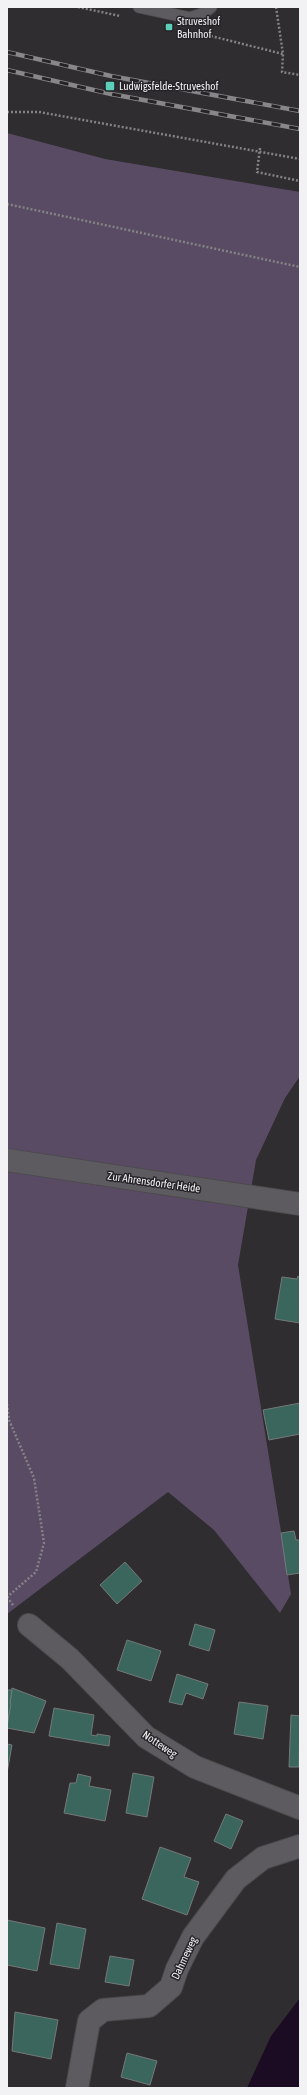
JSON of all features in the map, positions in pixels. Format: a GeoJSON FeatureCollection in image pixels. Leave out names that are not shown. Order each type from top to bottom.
{"type":"FeatureCollection","features":[{"type":"Feature","properties":{"kind":"street","name":"Zur Ahrensdorfer Heide"},"geometry":{"type":"LineString","coordinates":[[7,1160],[300,1204]]}},
{"type":"Feature","properties":{"kind":"street","name":"Notteweg"},"geometry":{"type":"LineString","coordinates":[[29,1625],[70,1659],[146,1736],[195,1767],[300,1808]]}},
{"type":"Feature","properties":{"kind":"street","name":"Dahmeweg"},"geometry":{"type":"LineString","coordinates":[[77,2088],[89,2021],[103,2010],[148,2006],[171,1987],[177,1969],[193,1937],[236,1878],[263,1858],[300,1846]]}},
{"type":"Feature","properties":{"kind":"lane"},"geometry":{"type":"LineString","coordinates":[[139,7],[190,18],[202,14],[211,7]]}},
{"type":"Feature","properties":{"kind":"path"},"geometry":{"type":"LineString","coordinates":[[276,7],[283,54],[282,72],[300,75]]}},
{"type":"Feature","properties":{"kind":"path"},"geometry":{"type":"LineString","coordinates":[[7,112],[39,112],[300,159]]}},
{"type":"Feature","properties":{"kind":"path"},"geometry":{"type":"LineString","coordinates":[[260,148],[257,172],[300,181]]}},
{"type":"Feature","properties":{"kind":"path"},"geometry":{"type":"LineString","coordinates":[[7,204],[300,268]]}},
{"type":"Feature","properties":{"kind":"path"},"geometry":{"type":"LineString","coordinates":[[7,1404],[9,1420],[34,1478],[44,1543],[36,1572],[7,1597]]}},
{"type":"Feature","properties":{"kind":"shaded area"},"geometry":{"type":"Polygon","coordinates":[[[7,133],[105,159],[300,192],[300,1076],[285,1098],[256,1160],[238,1265],[291,1594],[280,1613],[214,1530],[168,1492],[7,1614],[7,133]]]}},
{"type":"Feature","properties":{"kind":"shaded area"},"geometry":{"type":"Polygon","coordinates":[[[300,1998],[300,2088],[247,2088],[271,2036],[300,1998]]]}},
{"type":"Feature","properties":{"kind":"building"},"geometry":{"type":"Polygon","coordinates":[[[298,1276],[300,1277],[300,1323],[275,1319],[282,1277],[297,1279],[298,1276]]]}},
{"type":"Feature","properties":{"kind":"building"},"geometry":{"type":"Polygon","coordinates":[[[300,1403],[300,1434],[269,1440],[263,1410],[300,1403]]]}},
{"type":"Feature","properties":{"kind":"building"},"geometry":{"type":"Polygon","coordinates":[[[294,1531],[296,1540],[300,1540],[300,1573],[287,1575],[281,1533],[294,1531]]]}},
{"type":"Feature","properties":{"kind":"building"},"geometry":{"type":"Polygon","coordinates":[[[125,1562],[142,1581],[117,1604],[100,1585],[125,1562]]]}},
{"type":"Feature","properties":{"kind":"building"},"geometry":{"type":"Polygon","coordinates":[[[195,1624],[215,1630],[209,1651],[189,1645],[195,1624]]]}},
{"type":"Feature","properties":{"kind":"building"},"geometry":{"type":"Polygon","coordinates":[[[127,1640],[161,1651],[151,1681],[117,1670],[127,1640]]]}},
{"type":"Feature","properties":{"kind":"building"},"geometry":{"type":"Polygon","coordinates":[[[177,1674],[208,1684],[203,1699],[186,1693],[182,1705],[169,1702],[177,1674]]]}},
{"type":"Feature","properties":{"kind":"building"},"geometry":{"type":"Polygon","coordinates":[[[12,1688],[46,1701],[34,1733],[7,1728],[12,1688]]]}},
{"type":"Feature","properties":{"kind":"building"},"geometry":{"type":"Polygon","coordinates":[[[7,1690],[12,1690],[7,1725],[7,1690]]]}},
{"type":"Feature","properties":{"kind":"building"},"geometry":{"type":"Polygon","coordinates":[[[239,1702],[268,1706],[263,1739],[234,1734],[239,1702]]]}},
{"type":"Feature","properties":{"kind":"building"},"geometry":{"type":"Polygon","coordinates":[[[54,1708],[94,1715],[91,1735],[97,1736],[97,1734],[110,1736],[109,1746],[49,1736],[54,1708]]]}},
{"type":"Feature","properties":{"kind":"building"},"geometry":{"type":"Polygon","coordinates":[[[291,1715],[300,1716],[299,1767],[289,1767],[291,1715]]]}},
{"type":"Feature","properties":{"kind":"building"},"geometry":{"type":"Polygon","coordinates":[[[7,1744],[12,1745],[7,1773],[7,1744]]]}},
{"type":"Feature","properties":{"kind":"building"},"geometry":{"type":"Polygon","coordinates":[[[133,1773],[154,1777],[147,1817],[126,1813],[133,1773]]]}},
{"type":"Feature","properties":{"kind":"building"},"geometry":{"type":"Polygon","coordinates":[[[78,1774],[91,1777],[89,1786],[111,1790],[105,1821],[64,1813],[70,1783],[76,1783],[78,1774]]]}},
{"type":"Feature","properties":{"kind":"building"},"geometry":{"type":"Polygon","coordinates":[[[226,1814],[243,1821],[231,1849],[214,1841],[226,1814]]]}},
{"type":"Feature","properties":{"kind":"building"},"geometry":{"type":"Polygon","coordinates":[[[160,1847],[191,1858],[184,1877],[199,1882],[187,1915],[142,1899],[160,1847]]]}},
{"type":"Feature","properties":{"kind":"building"},"geometry":{"type":"Polygon","coordinates":[[[7,1920],[45,1928],[37,1971],[7,1965],[7,1920]]]}},
{"type":"Feature","properties":{"kind":"building"},"geometry":{"type":"Polygon","coordinates":[[[57,1923],[86,1929],[79,1969],[50,1964],[57,1923]]]}},
{"type":"Feature","properties":{"kind":"building"},"geometry":{"type":"Polygon","coordinates":[[[110,1956],[134,1960],[129,1986],[105,1982],[110,1956]]]}},
{"type":"Feature","properties":{"kind":"building"},"geometry":{"type":"Polygon","coordinates":[[[15,2012],[58,2020],[51,2059],[12,2051],[15,2012]]]}},
{"type":"Feature","properties":{"kind":"building"},"geometry":{"type":"Polygon","coordinates":[[[127,2053],[157,2061],[150,2085],[121,2077],[127,2053]]]}},
{"type":"Feature","properties":{"kind":"railway"},"geometry":{"type":"LineString","coordinates":[[7,52],[111,76],[300,111]]}},
{"type":"Feature","properties":{"kind":"railway"},"geometry":{"type":"LineString","coordinates":[[7,70],[111,94],[300,129]]}},
{"type":"Feature","properties":{"kind":"place","name":"Struveshof Bahnhof"},"geometry":{"type":"Point","coordinates":[169,27]}},
{"type":"Feature","properties":{"kind":"place","name":"Ludwigsfelde-Struveshof"},"geometry":{"type":"Point","coordinates":[110,86]}}]}
